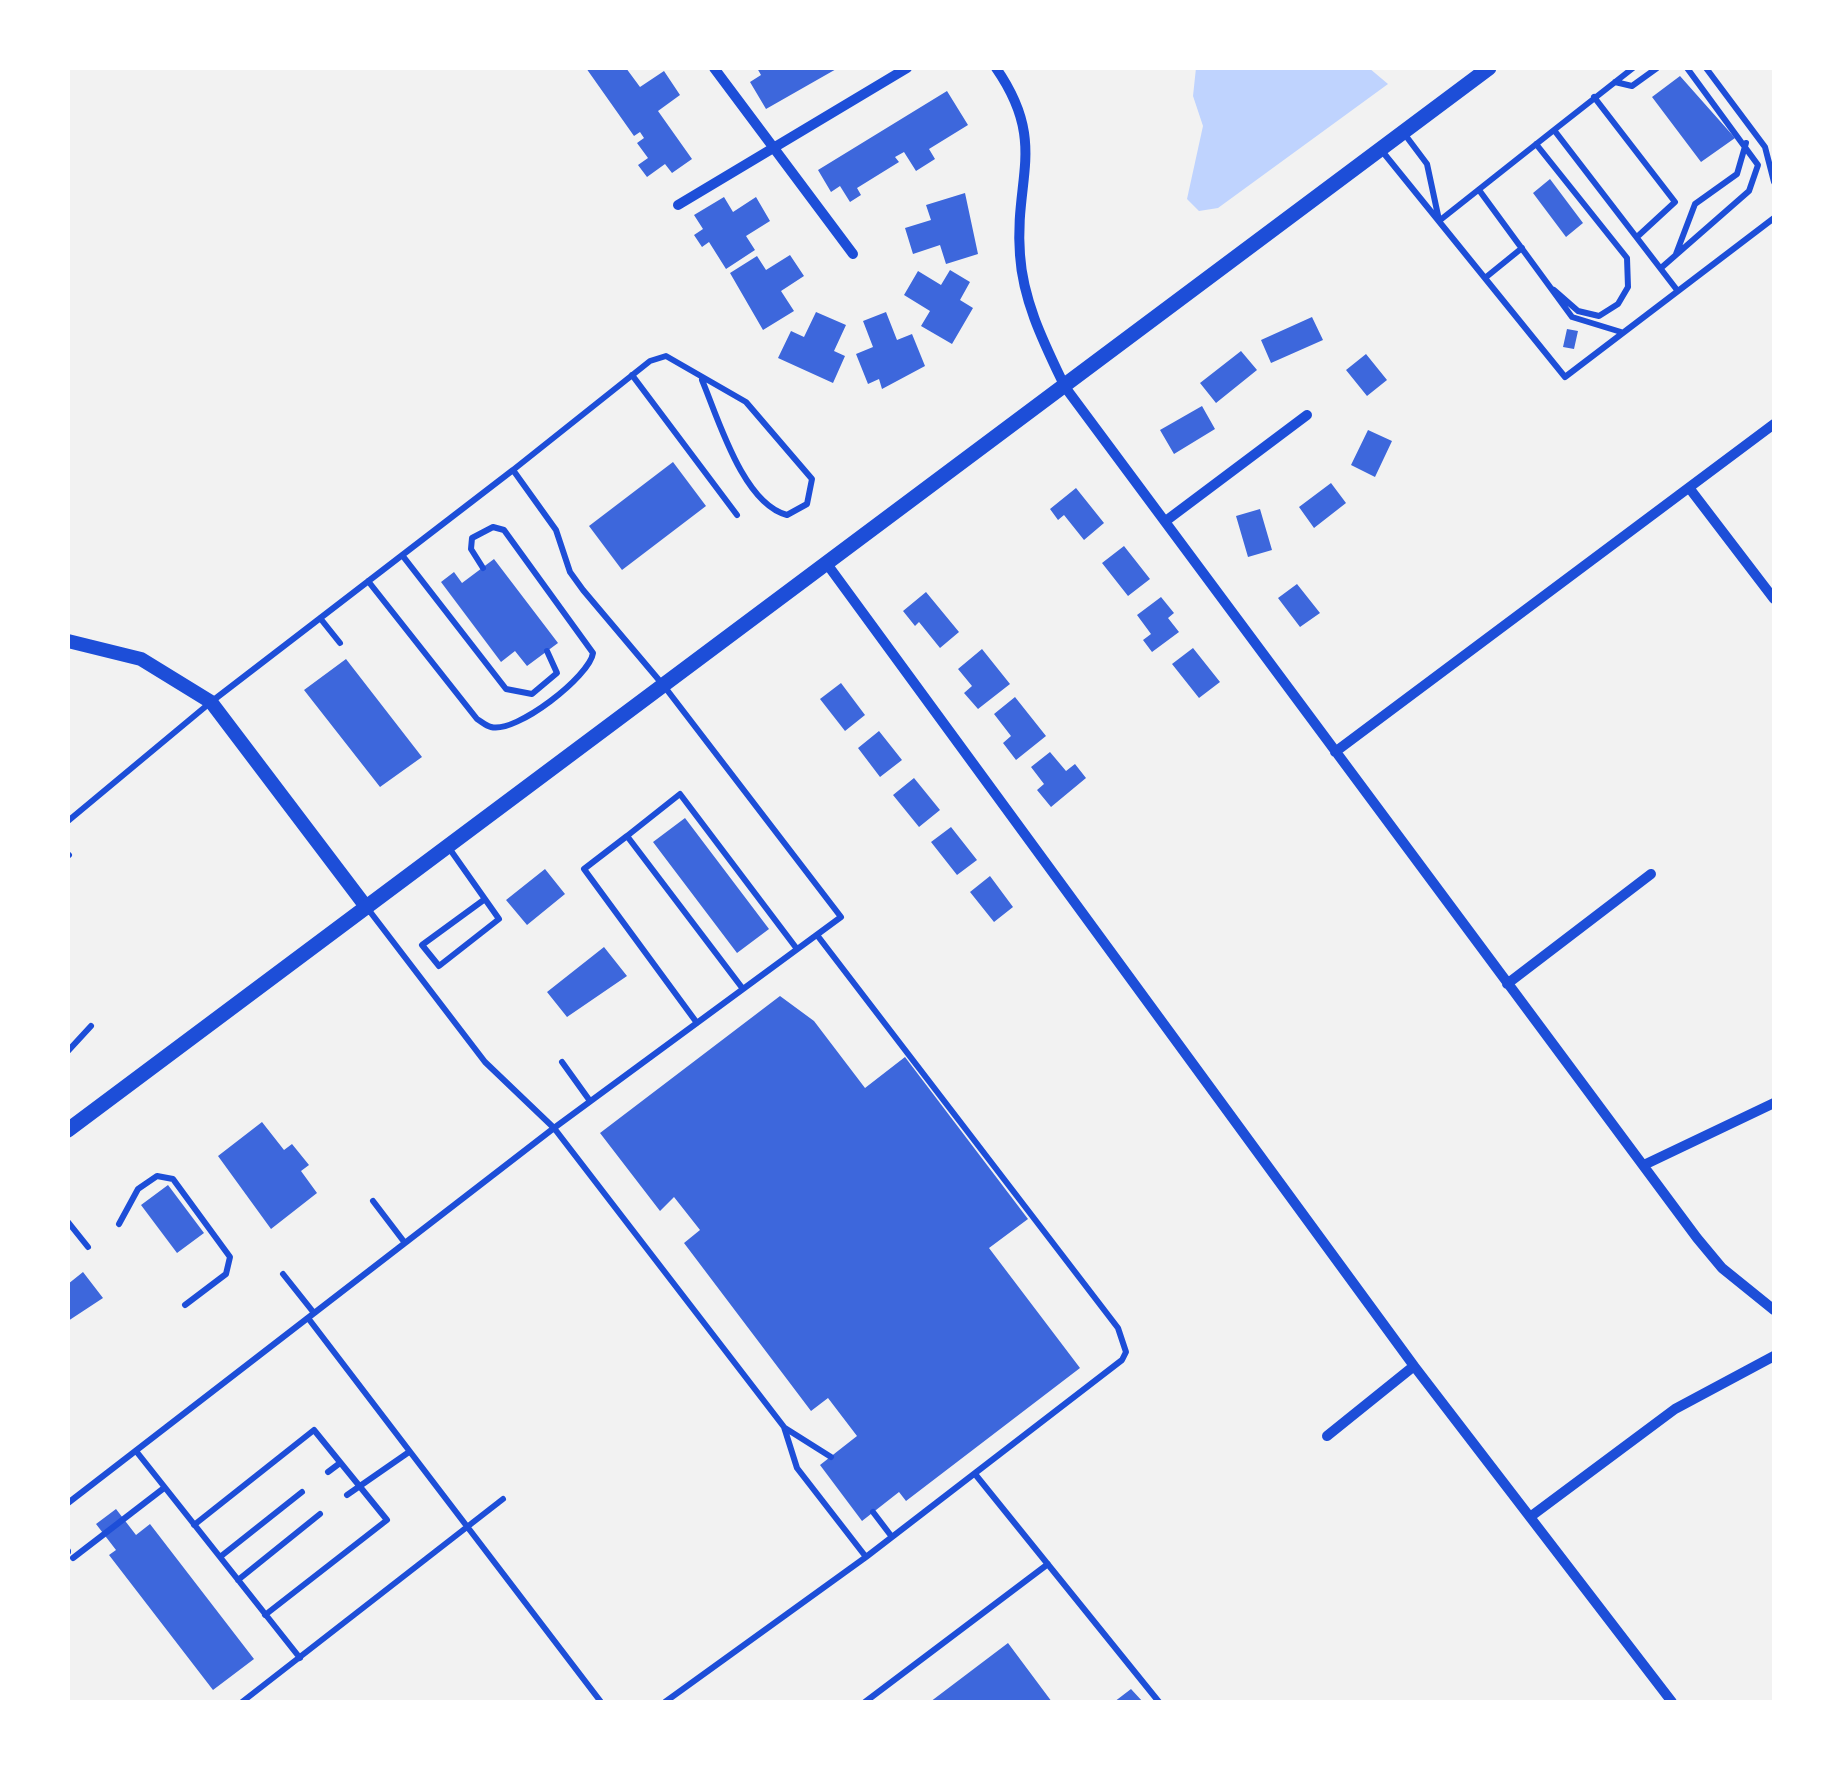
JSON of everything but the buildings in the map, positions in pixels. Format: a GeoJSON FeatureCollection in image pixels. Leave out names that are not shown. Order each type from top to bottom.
{"type":"FeatureCollection","features":[{"type":"Feature","properties":{"kind":"main road"},"geometry":{"type":"LineString","coordinates":[[68,1130],[1489,68]]}},
{"type":"Feature","properties":{"kind":"street"},"geometry":{"type":"LineString","coordinates":[[714,68],[853,254]]}},
{"type":"Feature","properties":{"kind":"street"},"geometry":{"type":"LineString","coordinates":[[678,205],[907,68]]}},
{"type":"Feature","properties":{"kind":"street"},"geometry":{"type":"LineString","coordinates":[[996,68],[1013,94],[1028,151],[1020,223],[1023,280],[1065,387],[1722,1268],[1774,1310]]}},
{"type":"Feature","properties":{"kind":"street"},"geometry":{"type":"LineString","coordinates":[[1166,520],[1307,415]]}},
{"type":"Feature","properties":{"kind":"street"},"geometry":{"type":"LineString","coordinates":[[1335,752],[1774,424]]}},
{"type":"Feature","properties":{"kind":"street"},"geometry":{"type":"LineString","coordinates":[[1690,489],[1774,599]]}},
{"type":"Feature","properties":{"kind":"street"},"geometry":{"type":"LineString","coordinates":[[828,564],[1414,1366],[1670,1700]]}},
{"type":"Feature","properties":{"kind":"street"},"geometry":{"type":"LineString","coordinates":[[68,642],[141,660],[211,702],[367,908]]}},
{"type":"Feature","properties":{"kind":"street"},"geometry":{"type":"LineString","coordinates":[[1507,984],[1651,874]]}},
{"type":"Feature","properties":{"kind":"street"},"geometry":{"type":"LineString","coordinates":[[1646,1164],[1774,1104]]}},
{"type":"Feature","properties":{"kind":"street"},"geometry":{"type":"LineString","coordinates":[[1530,1517],[1675,1410],[1774,1356]]}},
{"type":"Feature","properties":{"kind":"street"},"geometry":{"type":"LineString","coordinates":[[1327,1436],[1414,1366]]}},
{"type":"Feature","properties":{"kind":"lane"},"geometry":{"type":"LineString","coordinates":[[1439,221],[1633,68]]}},
{"type":"Feature","properties":{"kind":"lane"},"geometry":{"type":"LineString","coordinates":[[1614,82],[1632,86],[1657,68]]}},
{"type":"Feature","properties":{"kind":"lane"},"geometry":{"type":"LineString","coordinates":[[1661,268],[1749,192],[1758,165],[1746,142],[1687,68]]}},
{"type":"Feature","properties":{"kind":"lane"},"geometry":{"type":"LineString","coordinates":[[1706,68],[1765,146],[1774,182]]}},
{"type":"Feature","properties":{"kind":"lane"},"geometry":{"type":"LineString","coordinates":[[1594,97],[1675,202],[1637,237]]}},
{"type":"Feature","properties":{"kind":"lane"},"geometry":{"type":"LineString","coordinates":[[1554,130],[1677,290]]}},
{"type":"Feature","properties":{"kind":"lane"},"geometry":{"type":"LineString","coordinates":[[1403,132],[1428,164],[1439,221]]}},
{"type":"Feature","properties":{"kind":"lane"},"geometry":{"type":"LineString","coordinates":[[1676,255],[1695,204],[1737,174],[1746,142]]}},
{"type":"Feature","properties":{"kind":"lane"},"geometry":{"type":"LineString","coordinates":[[1536,144],[1627,258],[1628,287],[1618,304],[1599,316],[1578,311],[1554,290]]}},
{"type":"Feature","properties":{"kind":"lane"},"geometry":{"type":"LineString","coordinates":[[1380,149],[1565,376],[1774,218]]}},
{"type":"Feature","properties":{"kind":"lane"},"geometry":{"type":"LineString","coordinates":[[1478,190],[1572,316],[1622,332]]}},
{"type":"Feature","properties":{"kind":"lane"},"geometry":{"type":"LineString","coordinates":[[1485,278],[1522,248]]}},
{"type":"Feature","properties":{"kind":"lane"},"geometry":{"type":"LineString","coordinates":[[68,821],[211,702],[632,374],[666,356],[746,402],[812,479],[807,504],[787,516],[764,505],[745,478],[702,380]]}},
{"type":"Feature","properties":{"kind":"lane"},"geometry":{"type":"LineString","coordinates":[[632,374],[736,514]]}},
{"type":"Feature","properties":{"kind":"lane"},"geometry":{"type":"LineString","coordinates":[[68,1504],[554,1128],[842,917],[664,686],[582,590],[570,572],[556,530],[513,470]]}},
{"type":"Feature","properties":{"kind":"lane"},"geometry":{"type":"LineString","coordinates":[[368,581],[478,718],[492,728],[505,727],[536,711],[584,674],[593,653],[504,530],[493,526],[472,538],[471,548],[483,568]]}},
{"type":"Feature","properties":{"kind":"lane"},"geometry":{"type":"LineString","coordinates":[[402,555],[506,689],[532,694],[548,684],[557,672],[547,651]]}},
{"type":"Feature","properties":{"kind":"lane"},"geometry":{"type":"LineString","coordinates":[[320,618],[340,643]]}},
{"type":"Feature","properties":{"kind":"lane"},"geometry":{"type":"LineString","coordinates":[[696,1023],[584,869],[680,794],[798,949]]}},
{"type":"Feature","properties":{"kind":"lane"},"geometry":{"type":"LineString","coordinates":[[626,836],[743,989]]}},
{"type":"Feature","properties":{"kind":"lane"},"geometry":{"type":"LineString","coordinates":[[448,847],[485,899],[499,919],[439,966],[422,945],[485,899]]}},
{"type":"Feature","properties":{"kind":"lane"},"geometry":{"type":"LineString","coordinates":[[367,908],[485,1062],[554,1128],[784,1427],[830,1457]]}},
{"type":"Feature","properties":{"kind":"lane"},"geometry":{"type":"LineString","coordinates":[[665,1702],[892,1538],[1122,1360],[1125,1340],[817,934]]}},
{"type":"Feature","properties":{"kind":"lane"},"geometry":{"type":"LineString","coordinates":[[68,1051],[91,1026]]}},
{"type":"Feature","properties":{"kind":"lane"},"geometry":{"type":"LineString","coordinates":[[562,1062],[590,1101]]}},
{"type":"Feature","properties":{"kind":"lane"},"geometry":{"type":"LineString","coordinates":[[119,1224],[147,1181],[156,1176],[173,1178],[230,1258],[226,1274],[185,1306]]}},
{"type":"Feature","properties":{"kind":"lane"},"geometry":{"type":"LineString","coordinates":[[373,1201],[405,1243]]}},
{"type":"Feature","properties":{"kind":"lane"},"geometry":{"type":"LineString","coordinates":[[68,1222],[88,1247]]}},
{"type":"Feature","properties":{"kind":"lane"},"geometry":{"type":"LineString","coordinates":[[283,1274],[409,1452],[601,1702]]}},
{"type":"Feature","properties":{"kind":"lane"},"geometry":{"type":"LineString","coordinates":[[784,1427],[796,1468],[866,1556]]}},
{"type":"Feature","properties":{"kind":"lane"},"geometry":{"type":"LineString","coordinates":[[194,1524],[314,1430],[387,1520],[266,1615]]}},
{"type":"Feature","properties":{"kind":"lane"},"geometry":{"type":"LineString","coordinates":[[136,1450],[300,1658]]}},
{"type":"Feature","properties":{"kind":"lane"},"geometry":{"type":"LineString","coordinates":[[347,1495],[409,1452]]}},
{"type":"Feature","properties":{"kind":"lane"},"geometry":{"type":"LineString","coordinates":[[328,1472],[340,1463]]}},
{"type":"Feature","properties":{"kind":"lane"},"geometry":{"type":"LineString","coordinates":[[975,1474],[1160,1702]]}},
{"type":"Feature","properties":{"kind":"lane"},"geometry":{"type":"LineString","coordinates":[[69,1554],[164,1488]]}},
{"type":"Feature","properties":{"kind":"lane"},"geometry":{"type":"LineString","coordinates":[[220,1557],[302,1492]]}},
{"type":"Feature","properties":{"kind":"lane"},"geometry":{"type":"LineString","coordinates":[[242,1702],[502,1499]]}},
{"type":"Feature","properties":{"kind":"lane"},"geometry":{"type":"LineString","coordinates":[[873,1512],[892,1538]]}},
{"type":"Feature","properties":{"kind":"lane"},"geometry":{"type":"LineString","coordinates":[[238,1580],[320,1514]]}},
{"type":"Feature","properties":{"kind":"lane"},"geometry":{"type":"LineString","coordinates":[[865,1702],[1048,1564]]}},
{"type":"Feature","properties":{"kind":"water"},"geometry":{"type":"Polygon","coordinates":[[[1196,68],[1369,68],[1388,84],[1218,208],[1199,211],[1187,199],[1203,126],[1193,96],[1196,68]]]}}]}
